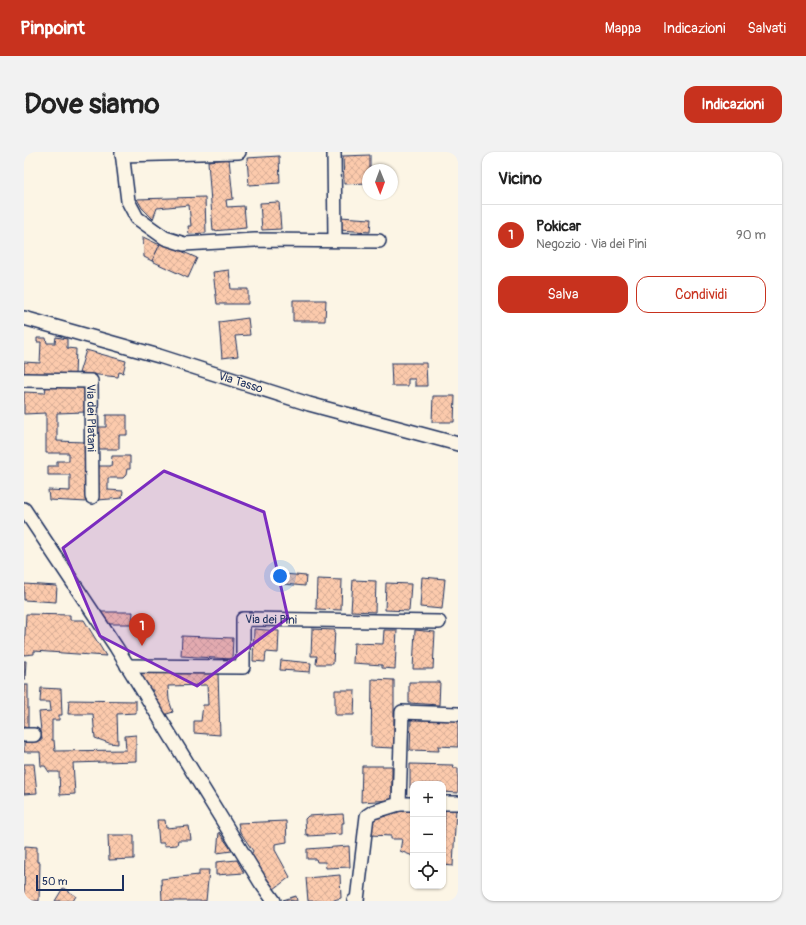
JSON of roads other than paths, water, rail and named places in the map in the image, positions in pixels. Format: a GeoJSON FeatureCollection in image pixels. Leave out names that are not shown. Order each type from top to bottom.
{"type":"FeatureCollection","features":[{"type":"Feature","properties":{"kind":"street"},"geometry":{"type":"LineString","coordinates":[[239,152],[122,154],[128,202],[137,218],[165,238],[184,244],[255,240],[335,239],[379,241]]}},
{"type":"Feature","properties":{"kind":"street"},"geometry":{"type":"LineString","coordinates":[[334,152],[335,239]]}},
{"type":"Feature","properties":{"kind":"street","name":"Via Tasso"},"geometry":{"type":"LineString","coordinates":[[24,318],[159,356],[309,404],[458,444]]}},
{"type":"Feature","properties":{"kind":"street","name":"Via dei Platani"},"geometry":{"type":"LineString","coordinates":[[24,380],[91,381],[92,497]]}},
{"type":"Feature","properties":{"kind":"street"},"geometry":{"type":"LineString","coordinates":[[24,509],[127,666],[261,883],[274,901]]}},
{"type":"Feature","properties":{"kind":"street","name":"Via dei Pini"},"geometry":{"type":"LineString","coordinates":[[127,666],[243,667],[243,619],[439,622]]}},
{"type":"Feature","properties":{"kind":"street"},"geometry":{"type":"LineString","coordinates":[[399,804],[402,712],[458,714]]}},
{"type":"Feature","properties":{"kind":"street"},"geometry":{"type":"LineString","coordinates":[[446,803],[458,803]]}},
{"type":"Feature","properties":{"kind":"street"},"geometry":{"type":"LineString","coordinates":[[354,901],[357,900],[367,816],[373,812],[399,804],[410,804]]}},
{"type":"Feature","properties":{"kind":"place","name":"Pokicar"},"geometry":{"type":"Point","coordinates":[142,646]}}]}
